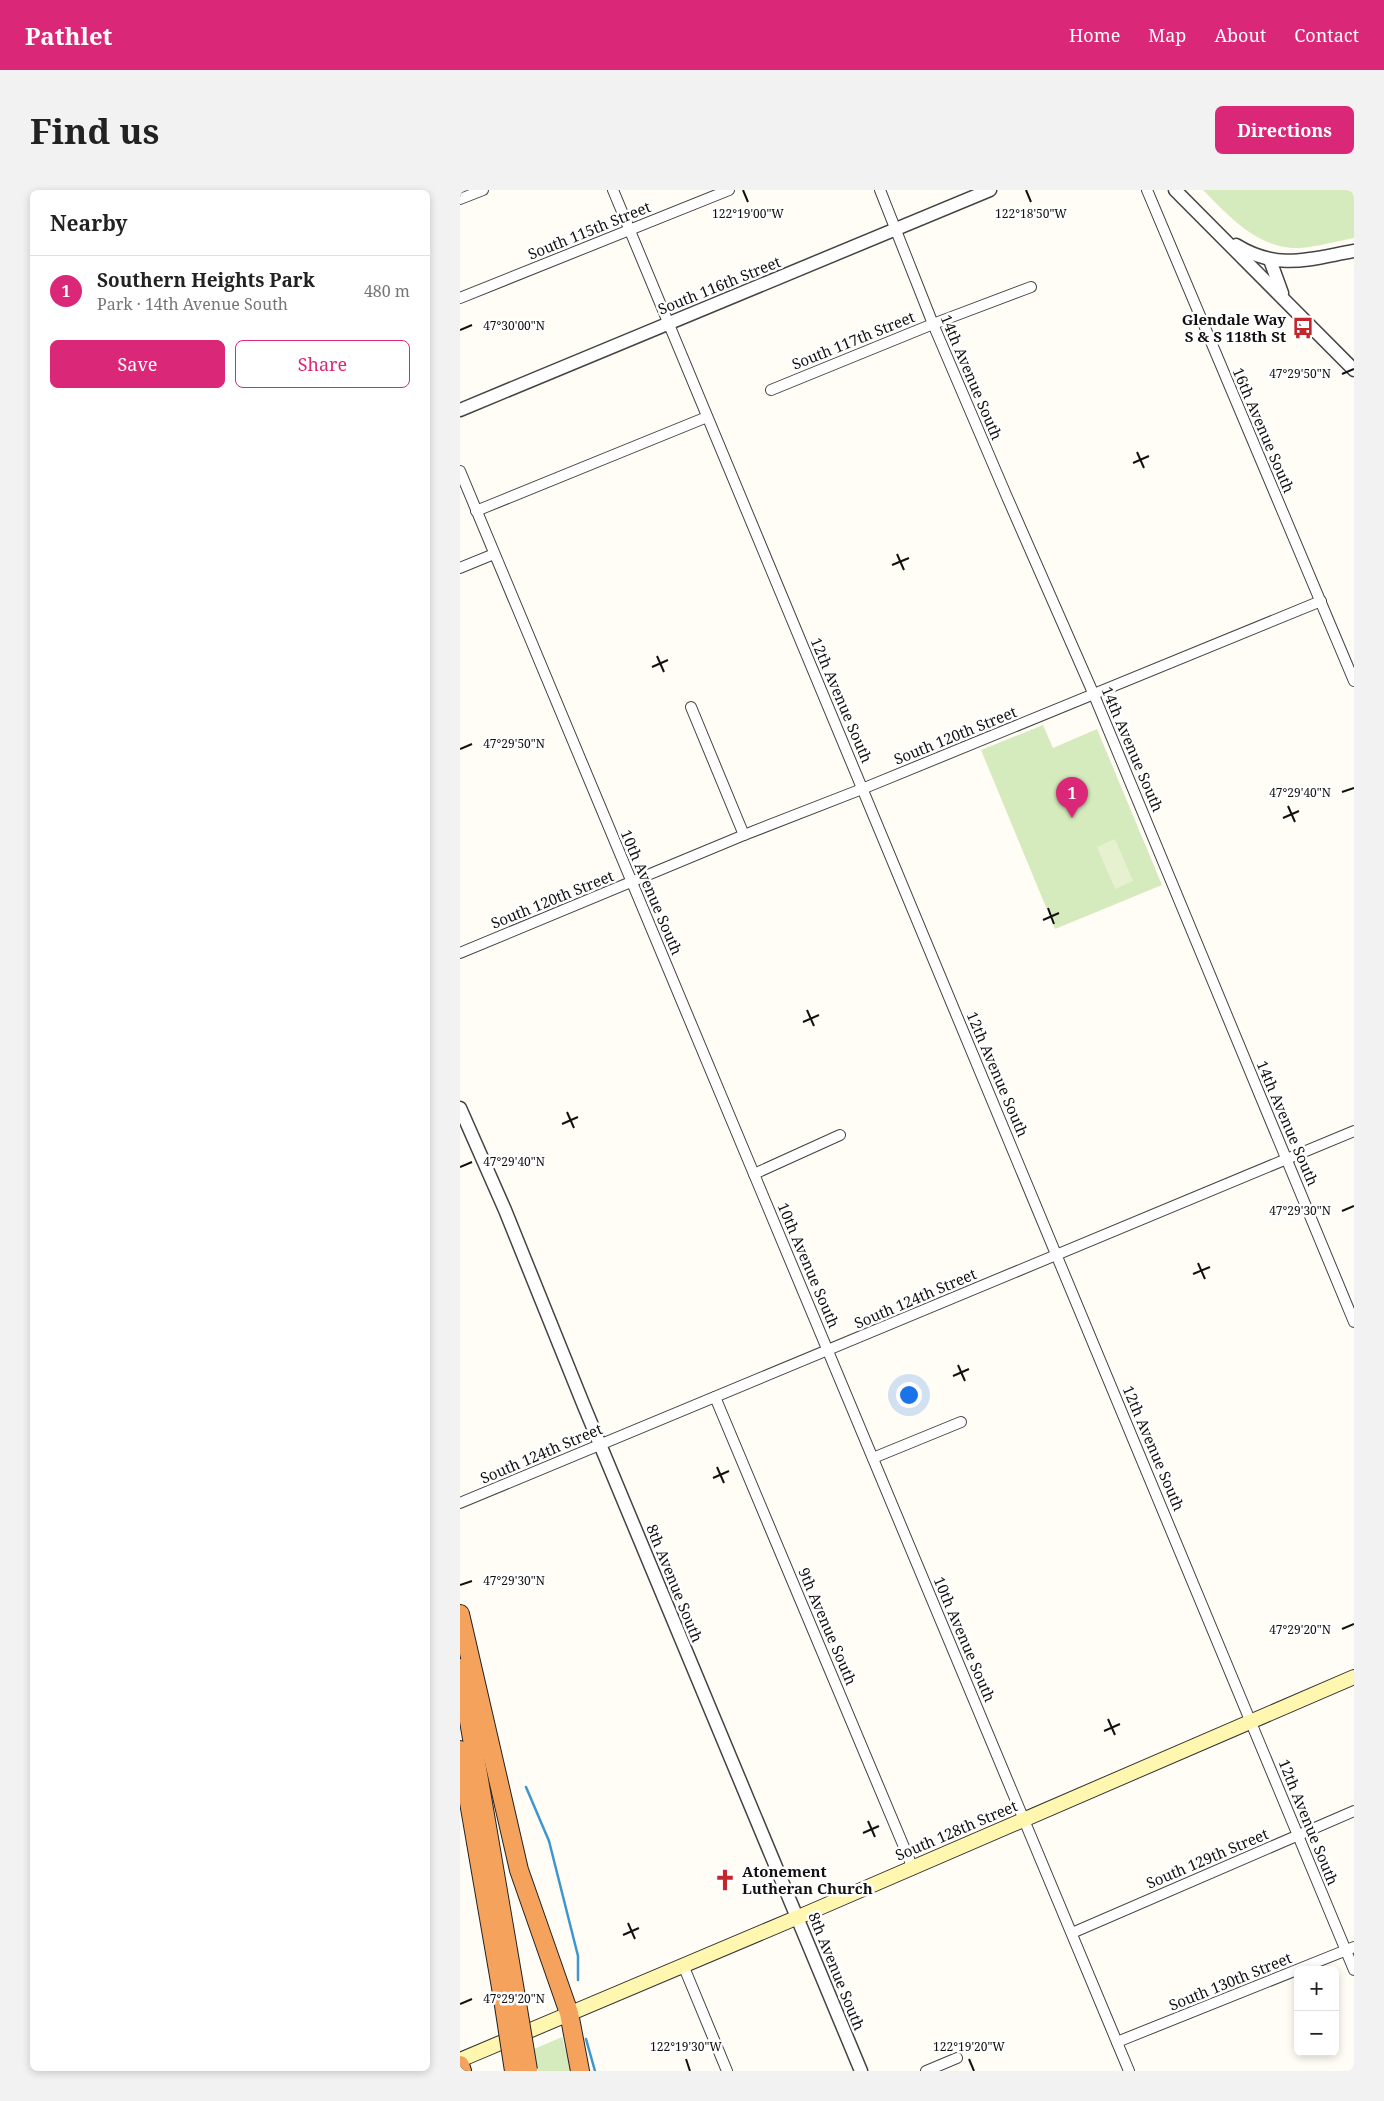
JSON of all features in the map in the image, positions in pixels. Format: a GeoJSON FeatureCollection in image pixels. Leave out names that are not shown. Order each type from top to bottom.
{"type":"FeatureCollection","features":[{"type":"Feature","properties":{"kind":"highway"},"geometry":{"type":"LineString","coordinates":[[460,1614],[519,1870],[569,2013],[580,2071]]}},
{"type":"Feature","properties":{"kind":"highway"},"geometry":{"type":"LineString","coordinates":[[460,1668],[509,1998]]}},
{"type":"Feature","properties":{"kind":"highway"},"geometry":{"type":"LineString","coordinates":[[460,1750],[524,2071]]}},
{"type":"Feature","properties":{"kind":"highway"},"geometry":{"type":"LineString","coordinates":[[460,2064],[462,2071]]}},
{"type":"Feature","properties":{"kind":"main road","name":"South 128th Street"},"geometry":{"type":"LineString","coordinates":[[460,2060],[798,1917],[912,1866],[1354,1677]]}},
{"type":"Feature","properties":{"kind":"street"},"geometry":{"type":"LineString","coordinates":[[460,199],[483,190]]}},
{"type":"Feature","properties":{"kind":"street","name":"12th Avenue South"},"geometry":{"type":"LineString","coordinates":[[613,190],[1299,1835],[1350,1948],[1354,1970]]}},
{"type":"Feature","properties":{"kind":"street","name":"South 115th Street"},"geometry":{"type":"LineString","coordinates":[[460,298],[729,190]]}},
{"type":"Feature","properties":{"kind":"street","name":"14th Avenue South"},"geometry":{"type":"LineString","coordinates":[[880,190],[1028,547],[1094,695],[1354,1322]]}},
{"type":"Feature","properties":{"kind":"street","name":"South 116th Street"},"geometry":{"type":"LineString","coordinates":[[460,410],[990,190]]}},
{"type":"Feature","properties":{"kind":"street","name":"16th Avenue South"},"geometry":{"type":"LineString","coordinates":[[1147,190],[1354,681]]}},
{"type":"Feature","properties":{"kind":"street"},"geometry":{"type":"LineString","coordinates":[[1175,190],[1354,370]]}},
{"type":"Feature","properties":{"kind":"street"},"geometry":{"type":"LineString","coordinates":[[1206,221],[1230,241],[1245,250],[1270,260],[1293,261],[1354,250]]}},
{"type":"Feature","properties":{"kind":"street"},"geometry":{"type":"LineString","coordinates":[[1270,260],[1279,288],[1288,302]]}},
{"type":"Feature","properties":{"kind":"street","name":"South 117th Street"},"geometry":{"type":"LineString","coordinates":[[771,390],[1031,287]]}},
{"type":"Feature","properties":{"kind":"street"},"geometry":{"type":"LineString","coordinates":[[476,511],[707,416]]}},
{"type":"Feature","properties":{"kind":"street","name":"10th Avenue South"},"geometry":{"type":"LineString","coordinates":[[460,472],[1130,2071]]}},
{"type":"Feature","properties":{"kind":"street"},"geometry":{"type":"LineString","coordinates":[[460,568],[494,554]]}},
{"type":"Feature","properties":{"kind":"street","name":"South 120th Street"},"geometry":{"type":"LineString","coordinates":[[460,953],[744,835],[1094,695],[1321,601]]}},
{"type":"Feature","properties":{"kind":"street"},"geometry":{"type":"LineString","coordinates":[[691,707],[744,835]]}},
{"type":"Feature","properties":{"kind":"street","name":"8th Avenue South"},"geometry":{"type":"LineString","coordinates":[[460,1108],[505,1210],[600,1445],[861,2071]]}},
{"type":"Feature","properties":{"kind":"street","name":"South 124th Street"},"geometry":{"type":"LineString","coordinates":[[460,1504],[1354,1130]]}},
{"type":"Feature","properties":{"kind":"street"},"geometry":{"type":"LineString","coordinates":[[754,1174],[840,1135]]}},
{"type":"Feature","properties":{"kind":"street","name":"9th Avenue South"},"geometry":{"type":"LineString","coordinates":[[715,1397],[912,1866]]}},
{"type":"Feature","properties":{"kind":"street"},"geometry":{"type":"LineString","coordinates":[[873,1458],[961,1422]]}},
{"type":"Feature","properties":{"kind":"street","name":"South 129th Street"},"geometry":{"type":"LineString","coordinates":[[1072,1933],[1354,1811]]}},
{"type":"Feature","properties":{"kind":"street","name":"South 130th Street"},"geometry":{"type":"LineString","coordinates":[[1117,2042],[1350,1948]]}},
{"type":"Feature","properties":{"kind":"street"},"geometry":{"type":"LineString","coordinates":[[683,1965],[727,2071]]}},
{"type":"Feature","properties":{"kind":"street"},"geometry":{"type":"LineString","coordinates":[[926,2071],[957,2058]]}},
{"type":"Feature","properties":{"kind":"green space"},"geometry":{"type":"Polygon","coordinates":[[[1203,190],[1354,190],[1354,238],[1306,247],[1278,246],[1243,228],[1203,190]]]}},
{"type":"Feature","properties":{"kind":"green space"},"geometry":{"type":"Polygon","coordinates":[[[1043,725],[1053,748],[1097,729],[1162,885],[1055,929],[981,750],[1043,725]]]}},
{"type":"Feature","properties":{"kind":"green space"},"geometry":{"type":"Polygon","coordinates":[[[1115,839],[1133,881],[1115,889],[1097,847],[1115,839]]]}},
{"type":"Feature","properties":{"kind":"green space"},"geometry":{"type":"Polygon","coordinates":[[[562,2037],[571,2071],[538,2071],[534,2049],[562,2037]]]}},
{"type":"Feature","properties":{"kind":"waterway"},"geometry":{"type":"LineString","coordinates":[[526,1787],[549,1841],[578,1956],[578,1980]]}},
{"type":"Feature","properties":{"kind":"waterway"},"geometry":{"type":"LineString","coordinates":[[586,2039],[595,2071]]}},
{"type":"Feature","properties":{"kind":"place","name":"Glendale Way S & S 118th St"},"geometry":{"type":"Point","coordinates":[1303,328]}},
{"type":"Feature","properties":{"kind":"place","name":"Southern Heights Park"},"geometry":{"type":"Point","coordinates":[1072,818]}},
{"type":"Feature","properties":{"kind":"place","name":"Atonement Lutheran Church"},"geometry":{"type":"Point","coordinates":[725,1880]}}]}
